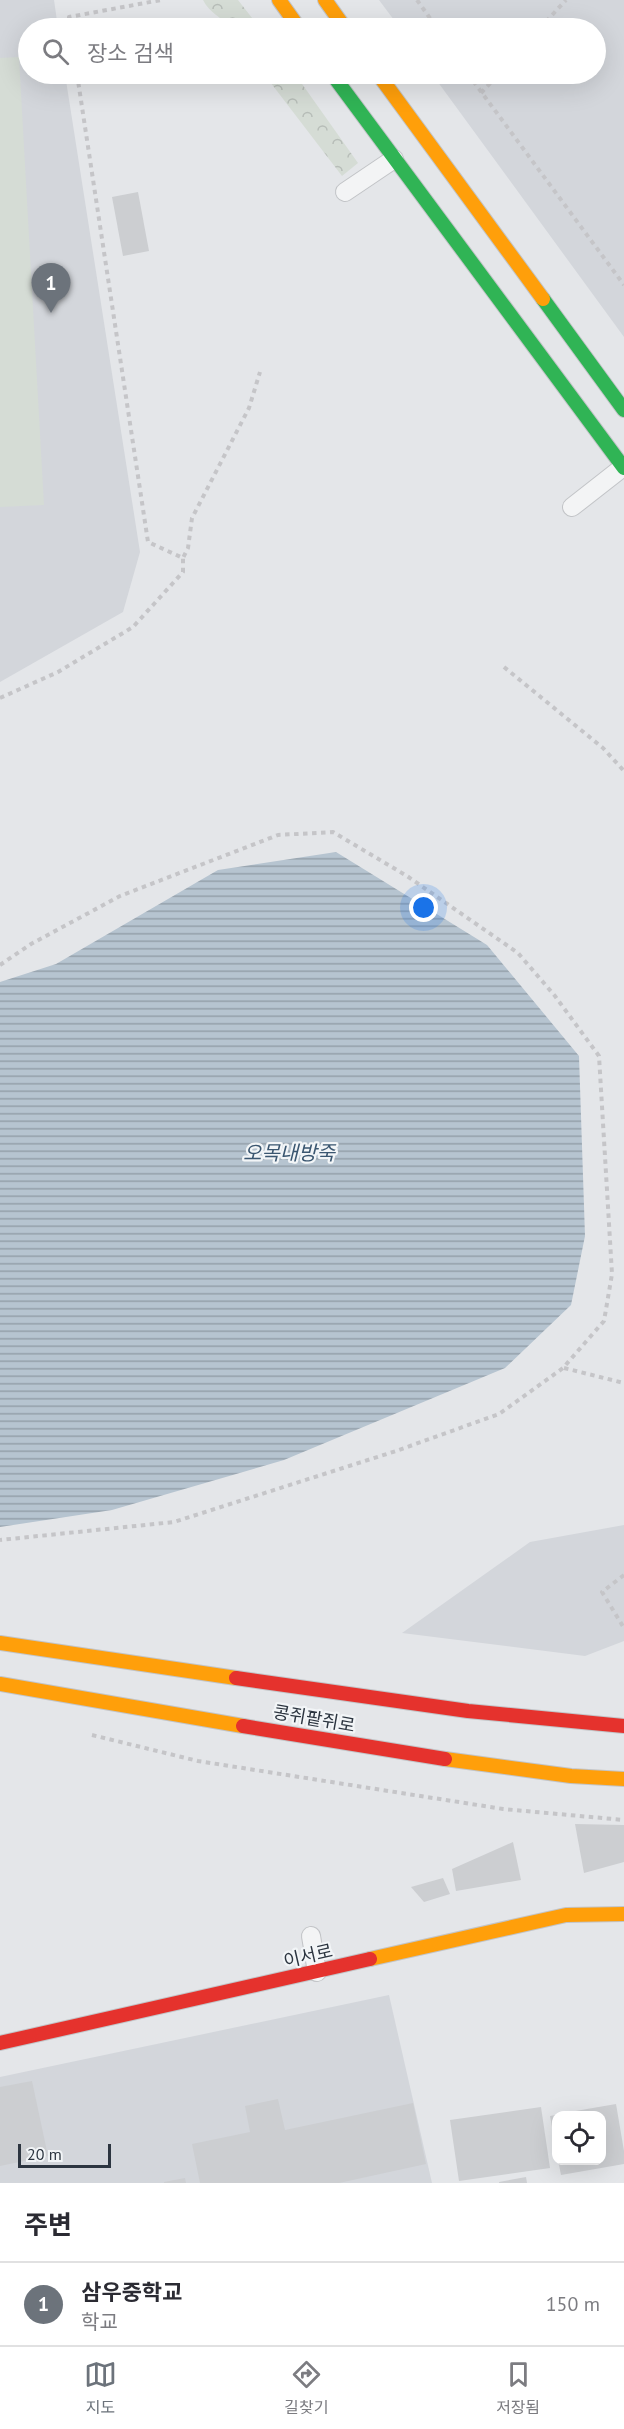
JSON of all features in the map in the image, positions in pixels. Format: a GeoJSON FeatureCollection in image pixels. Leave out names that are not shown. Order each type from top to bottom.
{"type":"FeatureCollection","features":[{"type":"Feature","properties":{"kind":"street"},"geometry":{"type":"LineString","coordinates":[[279,0],[292,18]]}},
{"type":"Feature","properties":{"kind":"street"},"geometry":{"type":"LineString","coordinates":[[325,0],[338,18]]}},
{"type":"Feature","properties":{"kind":"street"},"geometry":{"type":"LineString","coordinates":[[339,84],[624,468]]}},
{"type":"Feature","properties":{"kind":"street"},"geometry":{"type":"LineString","coordinates":[[385,84],[624,410]]}},
{"type":"Feature","properties":{"kind":"street","name":"콩쥐팥쥐로"},"geometry":{"type":"LineString","coordinates":[[0,1643],[398,1702],[567,1722],[624,1726]]}},
{"type":"Feature","properties":{"kind":"street","name":"콩쥐팥쥐로"},"geometry":{"type":"LineString","coordinates":[[0,1684],[403,1753],[571,1776],[624,1779]]}},
{"type":"Feature","properties":{"kind":"street"},"geometry":{"type":"LineString","coordinates":[[567,1722],[613,1712]]}},
{"type":"Feature","properties":{"kind":"street","name":"이서로"},"geometry":{"type":"LineString","coordinates":[[0,2043],[566,1915],[624,1914]]}},
{"type":"Feature","properties":{"kind":"lane"},"geometry":{"type":"LineString","coordinates":[[345,192],[394,159]]}},
{"type":"Feature","properties":{"kind":"lane"},"geometry":{"type":"LineString","coordinates":[[572,507],[624,468]]}},
{"type":"Feature","properties":{"kind":"lane"},"geometry":{"type":"LineString","coordinates":[[310,1936],[317,1972]]}},
{"type":"Feature","properties":{"kind":"path"},"geometry":{"type":"LineString","coordinates":[[69,18],[161,0]]}},
{"type":"Feature","properties":{"kind":"path"},"geometry":{"type":"LineString","coordinates":[[417,0],[430,18]]}},
{"type":"Feature","properties":{"kind":"path"},"geometry":{"type":"LineString","coordinates":[[549,18],[566,0]]}},
{"type":"Feature","properties":{"kind":"path"},"geometry":{"type":"LineString","coordinates":[[79,84],[148,542],[183,558]]}},
{"type":"Feature","properties":{"kind":"path"},"geometry":{"type":"LineString","coordinates":[[475,84],[624,285]]}},
{"type":"Feature","properties":{"kind":"path"},"geometry":{"type":"LineString","coordinates":[[481,93],[490,84]]}},
{"type":"Feature","properties":{"kind":"path"},"geometry":{"type":"LineString","coordinates":[[0,698],[58,672],[133,627],[183,572],[183,558],[188,548],[192,518],[249,408],[260,372]]}},
{"type":"Feature","properties":{"kind":"path"},"geometry":{"type":"LineString","coordinates":[[504,667],[603,748],[624,771]]}},
{"type":"Feature","properties":{"kind":"path"},"geometry":{"type":"LineString","coordinates":[[0,965],[31,944],[120,896],[278,835],[333,832],[407,876],[518,953],[555,996],[599,1056],[612,1274],[604,1321],[563,1368],[499,1414],[396,1451],[174,1522],[0,1540]]}},
{"type":"Feature","properties":{"kind":"path"},"geometry":{"type":"LineString","coordinates":[[563,1368],[624,1383]]}},
{"type":"Feature","properties":{"kind":"path"},"geometry":{"type":"LineString","coordinates":[[624,1575],[602,1592],[624,1628]]}},
{"type":"Feature","properties":{"kind":"path"},"geometry":{"type":"LineString","coordinates":[[87,1734],[198,1761],[503,1809],[624,1820]]}},
{"type":"Feature","properties":{"kind":"shaded area"},"geometry":{"type":"Polygon","coordinates":[[[0,0],[54,0],[57,18],[18,18],[18,84],[67,84],[140,552],[123,612],[0,682],[0,0]]]}},
{"type":"Feature","properties":{"kind":"shaded area"},"geometry":{"type":"Polygon","coordinates":[[[379,0],[624,0],[624,337],[439,84],[606,84],[606,18],[392,18],[379,0]]]}},
{"type":"Feature","properties":{"kind":"shaded area"},"geometry":{"type":"Polygon","coordinates":[[[624,1525],[624,1641],[585,1656],[402,1633],[530,1542],[624,1525]]]}},
{"type":"Feature","properties":{"kind":"shaded area"},"geometry":{"type":"Polygon","coordinates":[[[389,1995],[432,2183],[0,2183],[0,2077],[389,1995]]]}},
{"type":"Feature","properties":{"kind":"green space"},"geometry":{"type":"Polygon","coordinates":[[[203,0],[238,0],[252,18],[220,18],[203,0]]]}},
{"type":"Feature","properties":{"kind":"green space"},"geometry":{"type":"Polygon","coordinates":[[[18,57],[44,505],[0,507],[0,58],[18,57]]]}},
{"type":"Feature","properties":{"kind":"green space"},"geometry":{"type":"Polygon","coordinates":[[[272,84],[302,84],[358,163],[342,176],[272,84]]]}},
{"type":"Feature","properties":{"kind":"water","name":"오목내방죽"},"geometry":{"type":"Polygon","coordinates":[[[336,852],[487,945],[579,1056],[585,1236],[571,1305],[505,1368],[284,1460],[112,1510],[0,1527],[0,982],[56,964],[218,870],[336,852]]]}},
{"type":"Feature","properties":{"kind":"building"},"geometry":{"type":"Polygon","coordinates":[[[138,192],[149,251],[123,256],[112,197],[138,192]]]}},
{"type":"Feature","properties":{"kind":"building"},"geometry":{"type":"Polygon","coordinates":[[[575,1824],[624,1825],[624,1862],[584,1873],[575,1824]]]}},
{"type":"Feature","properties":{"kind":"building"},"geometry":{"type":"Polygon","coordinates":[[[513,1842],[521,1880],[456,1891],[452,1869],[513,1842]]]}},
{"type":"Feature","properties":{"kind":"building"},"geometry":{"type":"Polygon","coordinates":[[[443,1878],[450,1894],[424,1902],[411,1887],[443,1878]]]}},
{"type":"Feature","properties":{"kind":"building"},"geometry":{"type":"Polygon","coordinates":[[[32,2081],[48,2156],[0,2166],[0,2087],[32,2081]]]}},
{"type":"Feature","properties":{"kind":"building"},"geometry":{"type":"Polygon","coordinates":[[[278,2099],[285,2130],[413,2103],[426,2164],[339,2183],[200,2183],[192,2144],[250,2132],[245,2106],[278,2099]]]}},
{"type":"Feature","properties":{"kind":"building"},"geometry":{"type":"Polygon","coordinates":[[[616,2104],[624,2164],[561,2175],[559,2165],[606,2165],[606,2111],[575,2111],[616,2104]]]}},
{"type":"Feature","properties":{"kind":"building"},"geometry":{"type":"Polygon","coordinates":[[[541,2107],[550,2168],[459,2181],[450,2120],[541,2107]]]}},
{"type":"Feature","properties":{"kind":"building"},"geometry":{"type":"Polygon","coordinates":[[[526,2177],[527,2183],[499,2183],[499,2182],[526,2177]]]}},
{"type":"Feature","properties":{"kind":"building"},"geometry":{"type":"Polygon","coordinates":[[[185,2178],[186,2183],[164,2183],[164,2182],[185,2178]]]}},
{"type":"Feature","properties":{"kind":"traffic: fast"},"geometry":{"type":"LineString","coordinates":[[339,84],[624,468]]}},
{"type":"Feature","properties":{"kind":"traffic: fast"},"geometry":{"type":"LineString","coordinates":[[543,299],[624,410]]}},
{"type":"Feature","properties":{"kind":"traffic: slow"},"geometry":{"type":"LineString","coordinates":[[279,0],[292,18]]}},
{"type":"Feature","properties":{"kind":"traffic: slow"},"geometry":{"type":"LineString","coordinates":[[325,0],[338,18]]}},
{"type":"Feature","properties":{"kind":"traffic: slow"},"geometry":{"type":"LineString","coordinates":[[385,84],[543,299]]}},
{"type":"Feature","properties":{"kind":"traffic: slow"},"geometry":{"type":"LineString","coordinates":[[0,1643],[236,1678]]}},
{"type":"Feature","properties":{"kind":"traffic: slow"},"geometry":{"type":"LineString","coordinates":[[0,1684],[243,1726]]}},
{"type":"Feature","properties":{"kind":"traffic: slow"},"geometry":{"type":"LineString","coordinates":[[445,1759],[571,1776],[624,1779]]}},
{"type":"Feature","properties":{"kind":"traffic: slow"},"geometry":{"type":"LineString","coordinates":[[370,1959],[566,1915],[624,1914]]}},
{"type":"Feature","properties":{"kind":"traffic: jam"},"geometry":{"type":"LineString","coordinates":[[236,1678],[468,1711],[624,1726]]}},
{"type":"Feature","properties":{"kind":"traffic: jam"},"geometry":{"type":"LineString","coordinates":[[243,1726],[445,1759]]}},
{"type":"Feature","properties":{"kind":"traffic: jam"},"geometry":{"type":"LineString","coordinates":[[0,2043],[370,1959]]}},
{"type":"Feature","properties":{"kind":"place","name":"삼우중학교"},"geometry":{"type":"Point","coordinates":[51,313]}}]}
